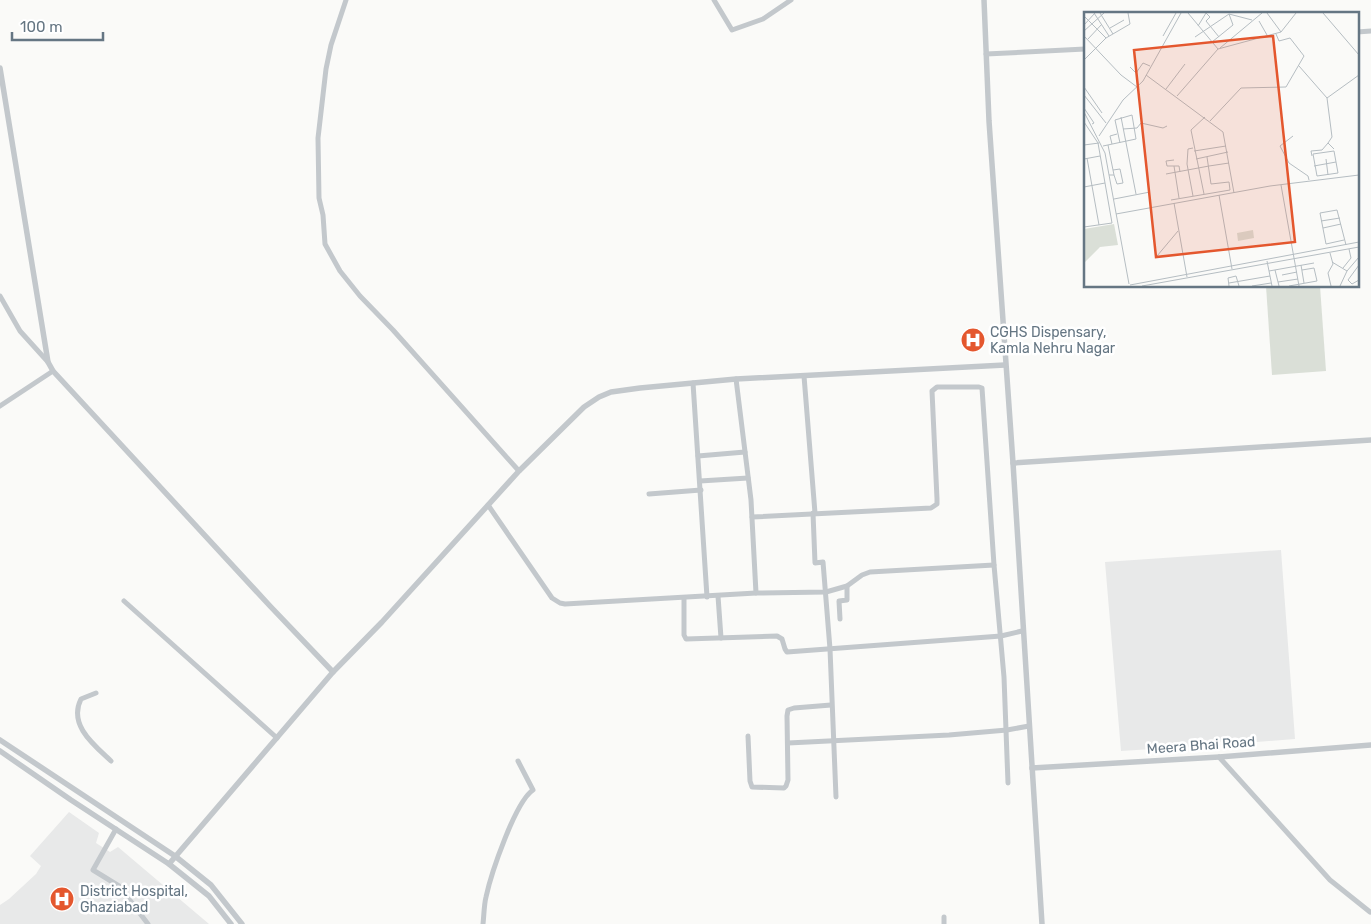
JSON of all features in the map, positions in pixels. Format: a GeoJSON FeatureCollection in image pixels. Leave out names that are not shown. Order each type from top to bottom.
{"type":"FeatureCollection","features":[{"type":"Feature","properties":{"kind":"street"},"geometry":{"type":"LineString","coordinates":[[346,0],[326,69],[318,138],[319,198],[323,215],[325,244],[340,271],[360,296],[393,330],[519,471]]}},
{"type":"Feature","properties":{"kind":"street"},"geometry":{"type":"LineString","coordinates":[[714,0],[732,30],[763,19],[792,0]]}},
{"type":"Feature","properties":{"kind":"street"},"geometry":{"type":"LineString","coordinates":[[984,0],[1005,365],[1013,463],[1022,631],[1042,924]]}},
{"type":"Feature","properties":{"kind":"street"},"geometry":{"type":"LineString","coordinates":[[1358,32],[1371,31]]}},
{"type":"Feature","properties":{"kind":"street"},"geometry":{"type":"LineString","coordinates":[[986,54],[1084,49]]}},
{"type":"Feature","properties":{"kind":"street"},"geometry":{"type":"LineString","coordinates":[[0,68],[48,362]]}},
{"type":"Feature","properties":{"kind":"street"},"geometry":{"type":"LineString","coordinates":[[0,296],[2,307],[48,362],[53,371],[333,672]]}},
{"type":"Feature","properties":{"kind":"street"},"geometry":{"type":"LineString","coordinates":[[169,864],[333,672],[382,622],[519,471],[584,406],[599,397],[611,392],[640,388],[736,379],[1005,365]]}},
{"type":"Feature","properties":{"kind":"street"},"geometry":{"type":"LineString","coordinates":[[0,405],[53,371]]}},
{"type":"Feature","properties":{"kind":"street"},"geometry":{"type":"LineString","coordinates":[[804,376],[814,513],[815,563],[824,562],[830,649],[836,797]]}},
{"type":"Feature","properties":{"kind":"street"},"geometry":{"type":"LineString","coordinates":[[736,379],[752,517],[756,593]]}},
{"type":"Feature","properties":{"kind":"street"},"geometry":{"type":"LineString","coordinates":[[693,383],[707,596]]}},
{"type":"Feature","properties":{"kind":"street"},"geometry":{"type":"LineString","coordinates":[[752,517],[931,508],[938,499],[932,391],[937,387],[982,388],[984,394],[994,565],[1001,636],[1007,730],[1008,783]]}},
{"type":"Feature","properties":{"kind":"street"},"geometry":{"type":"LineString","coordinates":[[1013,463],[1371,440]]}},
{"type":"Feature","properties":{"kind":"street"},"geometry":{"type":"LineString","coordinates":[[698,456],[745,452]]}},
{"type":"Feature","properties":{"kind":"street"},"geometry":{"type":"LineString","coordinates":[[700,481],[748,478]]}},
{"type":"Feature","properties":{"kind":"street"},"geometry":{"type":"LineString","coordinates":[[649,494],[701,490]]}},
{"type":"Feature","properties":{"kind":"street"},"geometry":{"type":"LineString","coordinates":[[488,505],[552,598],[566,604],[756,593],[826,592],[847,586],[862,575],[870,572],[994,565]]}},
{"type":"Feature","properties":{"kind":"street"},"geometry":{"type":"LineString","coordinates":[[840,618],[839,601],[847,600],[847,586]]}},
{"type":"Feature","properties":{"kind":"street"},"geometry":{"type":"LineString","coordinates":[[718,596],[721,638]]}},
{"type":"Feature","properties":{"kind":"street"},"geometry":{"type":"LineString","coordinates":[[684,598],[684,635],[686,639],[777,636],[782,639],[787,652],[1001,636],[1022,631]]}},
{"type":"Feature","properties":{"kind":"street"},"geometry":{"type":"LineString","coordinates":[[124,601],[278,738]]}},
{"type":"Feature","properties":{"kind":"street"},"geometry":{"type":"LineString","coordinates":[[96,693],[81,699],[77,706],[77,715],[81,730],[111,762]]}},
{"type":"Feature","properties":{"kind":"street"},"geometry":{"type":"LineString","coordinates":[[748,736],[750,781],[752,786],[755,788],[781,789],[786,786],[788,710],[831,705]]}},
{"type":"Feature","properties":{"kind":"street"},"geometry":{"type":"LineString","coordinates":[[788,743],[949,735],[1007,730],[1029,726]]}},
{"type":"Feature","properties":{"kind":"street"},"geometry":{"type":"LineString","coordinates":[[0,740],[175,856],[211,885],[242,924]]}},
{"type":"Feature","properties":{"kind":"street","name":"Meera Bhai Road"},"geometry":{"type":"LineString","coordinates":[[1032,768],[1219,757],[1371,745]]}},
{"type":"Feature","properties":{"kind":"street"},"geometry":{"type":"LineString","coordinates":[[0,751],[169,864],[209,896],[231,924]]}},
{"type":"Feature","properties":{"kind":"street"},"geometry":{"type":"LineString","coordinates":[[1219,757],[1330,880],[1370,912]]}},
{"type":"Feature","properties":{"kind":"street"},"geometry":{"type":"LineString","coordinates":[[483,924],[485,898],[503,846],[516,814],[528,793],[533,790],[518,761]]}},
{"type":"Feature","properties":{"kind":"street"},"geometry":{"type":"LineString","coordinates":[[116,830],[93,870],[119,886],[148,924]]}},
{"type":"Feature","properties":{"kind":"street"},"geometry":{"type":"LineString","coordinates":[[944,918],[944,924]]}},
{"type":"Feature","properties":{"kind":"shaded area"},"geometry":{"type":"Polygon","coordinates":[[[1266,288],[1320,288],[1326,371],[1272,375],[1266,288]]]}},
{"type":"Feature","properties":{"kind":"shaded area"},"geometry":{"type":"Polygon","coordinates":[[[1281,550],[1295,739],[1232,744],[1229,741],[1217,742],[1214,745],[1121,751],[1105,562],[1281,550]]]}},
{"type":"Feature","properties":{"kind":"shaded area"},"geometry":{"type":"Polygon","coordinates":[[[69,812],[99,833],[96,843],[110,852],[118,847],[209,924],[0,924],[0,905],[36,874],[41,866],[30,856],[69,812]]]}},
{"type":"Feature","properties":{"kind":"place","name":"CGHS Dispensary, Kamla Nehru Nagar"},"geometry":{"type":"Point","coordinates":[973,340]}},
{"type":"Feature","properties":{"kind":"place","name":"District Hospital, Ghaziabad"},"geometry":{"type":"Point","coordinates":[62,899]}}]}
